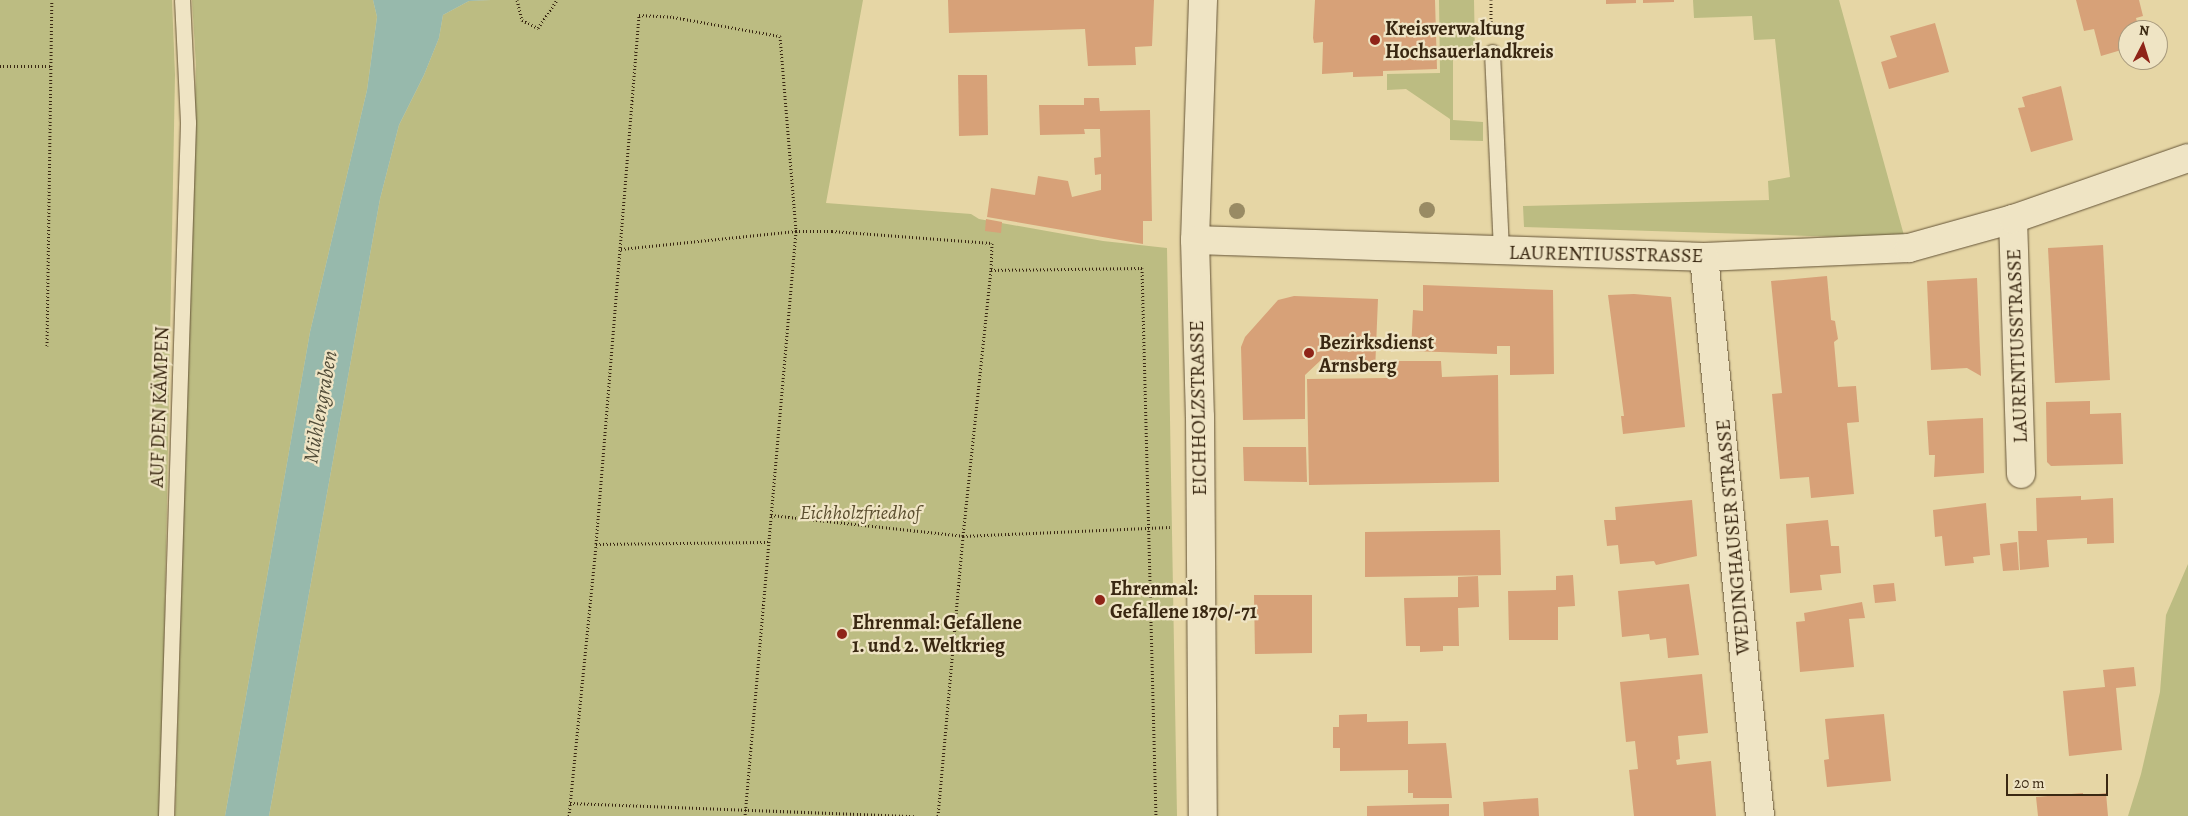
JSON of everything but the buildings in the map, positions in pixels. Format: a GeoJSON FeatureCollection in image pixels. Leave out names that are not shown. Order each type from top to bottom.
{"type":"FeatureCollection","features":[{"type":"Feature","properties":{"kind":"street","name":"EICHHOLZSTRASSE"},"geometry":{"type":"LineString","coordinates":[[1203,0],[1195,240],[1200,416],[1203,816]]}},
{"type":"Feature","properties":{"kind":"street","name":"LAURENTIUSSTRASSE"},"geometry":{"type":"LineString","coordinates":[[1195,240],[1501,252],[1704,257],[1909,248],[2013,219],[2188,158]]}},
{"type":"Feature","properties":{"kind":"street","name":"LAURENTIUSSTRASSE"},"geometry":{"type":"LineString","coordinates":[[2013,219],[2021,474]]}},
{"type":"Feature","properties":{"kind":"street","name":"WEDINGHAUSER STRASSE"},"geometry":{"type":"LineString","coordinates":[[1704,257],[1760,816]]}},
{"type":"Feature","properties":{"kind":"lane","name":"AUF DEN KÄMPEN"},"geometry":{"type":"LineString","coordinates":[[166,816],[188,122],[182,0]]}},
{"type":"Feature","properties":{"kind":"lane"},"geometry":{"type":"LineString","coordinates":[[1492,52],[1501,252]]}},
{"type":"Feature","properties":{"kind":"path"},"geometry":{"type":"LineString","coordinates":[[47,346],[52,0]]}},
{"type":"Feature","properties":{"kind":"path"},"geometry":{"type":"LineString","coordinates":[[517,0],[522,20],[538,28],[557,0]]}},
{"type":"Feature","properties":{"kind":"path"},"geometry":{"type":"LineString","coordinates":[[569,816],[596,544],[639,15],[674,16],[780,36],[796,231],[745,816]]}},
{"type":"Feature","properties":{"kind":"path"},"geometry":{"type":"LineString","coordinates":[[0,66],[50,66]]}},
{"type":"Feature","properties":{"kind":"path"},"geometry":{"type":"LineString","coordinates":[[621,249],[796,231],[992,243],[991,270],[963,536],[938,816]]}},
{"type":"Feature","properties":{"kind":"path"},"geometry":{"type":"LineString","coordinates":[[991,270],[1142,268],[1156,816]]}},
{"type":"Feature","properties":{"kind":"path"},"geometry":{"type":"LineString","coordinates":[[771,516],[963,536],[1148,530]]}},
{"type":"Feature","properties":{"kind":"path"},"geometry":{"type":"LineString","coordinates":[[596,544],[768,542]]}},
{"type":"Feature","properties":{"kind":"path"},"geometry":{"type":"LineString","coordinates":[[570,803],[916,816]]}},
{"type":"Feature","properties":{"kind":"green space"},"geometry":{"type":"Polygon","coordinates":[[[0,0],[172,0],[175,75],[161,816],[0,816],[0,0]]]}},
{"type":"Feature","properties":{"kind":"green space"},"geometry":{"type":"Polygon","coordinates":[[[192,0],[373,0],[377,17],[367,90],[310,332],[225,816],[175,816],[196,66],[192,0]]]}},
{"type":"Feature","properties":{"kind":"green space","name":"Eichholzfriedhof"},"geometry":{"type":"Polygon","coordinates":[[[863,0],[826,203],[971,214],[979,219],[1103,241],[1167,248],[1177,816],[269,816],[380,199],[399,125],[424,75],[439,38],[443,15],[469,1],[863,0]]]}},
{"type":"Feature","properties":{"kind":"green space"},"geometry":{"type":"Polygon","coordinates":[[[1439,0],[1474,0],[1475,53],[1453,54],[1453,120],[1483,122],[1483,141],[1450,140],[1450,119],[1406,89],[1387,90],[1387,74],[1440,73],[1439,0]]]}},
{"type":"Feature","properties":{"kind":"green space"},"geometry":{"type":"Polygon","coordinates":[[[1693,0],[1839,0],[1905,239],[1524,227],[1523,206],[1769,200],[1768,181],[1790,177],[1775,39],[1754,40],[1752,16],[1694,18],[1693,0]]]}},
{"type":"Feature","properties":{"kind":"green space"},"geometry":{"type":"Polygon","coordinates":[[[2188,564],[2188,816],[2128,816],[2141,774],[2160,692],[2166,615],[2188,564]]]}},
{"type":"Feature","properties":{"kind":"water","name":"Mühlengraben"},"geometry":{"type":"Polygon","coordinates":[[[373,0],[491,0],[469,1],[443,15],[439,38],[424,75],[399,125],[380,199],[269,816],[225,816],[310,332],[367,90],[377,17],[373,0]]]}},
{"type":"Feature","properties":{"kind":"place","name":"Kreisverwaltung Hochsauerlandkreis"},"geometry":{"type":"Point","coordinates":[1375,40]}},
{"type":"Feature","properties":{"kind":"place","name":"Bezirksdienst Arnsberg"},"geometry":{"type":"Point","coordinates":[1309,353]}},
{"type":"Feature","properties":{"kind":"place","name":"Ehrenmal: Gefallene 1870/-71"},"geometry":{"type":"Point","coordinates":[1100,600]}},
{"type":"Feature","properties":{"kind":"place","name":"Ehrenmal: Gefallene 1. und 2. Weltkrieg"},"geometry":{"type":"Point","coordinates":[842,634]}}]}
